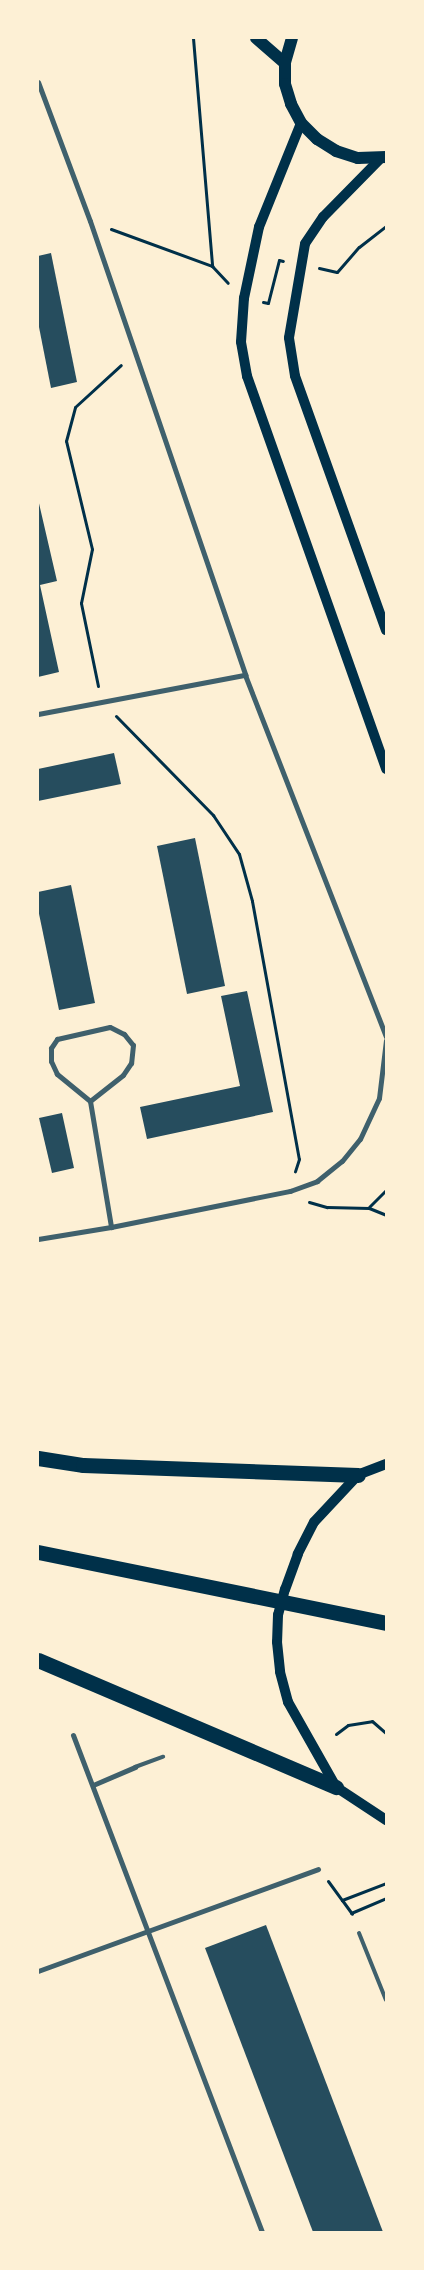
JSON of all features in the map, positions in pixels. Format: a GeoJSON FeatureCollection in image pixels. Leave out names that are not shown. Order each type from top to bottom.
{"type":"FeatureCollection","features":[{"type":"Feature","properties":{"kind":"highway"},"geometry":{"type":"LineString","coordinates":[[38,1458],[83,1466],[358,1475]]}},
{"type":"Feature","properties":{"kind":"highway"},"geometry":{"type":"LineString","coordinates":[[38,1552],[386,1623]]}},
{"type":"Feature","properties":{"kind":"highway"},"geometry":{"type":"LineString","coordinates":[[38,1660],[336,1787]]}},
{"type":"Feature","properties":{"kind":"main road"},"geometry":{"type":"LineString","coordinates":[[256,38],[285,63]]}},
{"type":"Feature","properties":{"kind":"main road"},"geometry":{"type":"LineString","coordinates":[[292,38],[285,63],[285,84],[289,98],[301,123],[317,139],[336,151],[358,158],[384,157]]}},
{"type":"Feature","properties":{"kind":"main road"},"geometry":{"type":"LineString","coordinates":[[301,123],[259,226],[244,298],[241,342],[247,376],[386,769]]}},
{"type":"Feature","properties":{"kind":"main road"},"geometry":{"type":"LineString","coordinates":[[384,157],[323,217],[304,244],[289,338],[296,376],[386,630]]}},
{"type":"Feature","properties":{"kind":"main road"},"geometry":{"type":"LineString","coordinates":[[386,1464],[358,1475],[314,1522],[298,1554],[278,1614],[278,1652],[288,1702],[336,1787],[386,1820]]}},
{"type":"Feature","properties":{"kind":"street"},"geometry":{"type":"LineString","coordinates":[[38,82],[136,352],[245,675],[386,1036]]}},
{"type":"Feature","properties":{"kind":"street"},"geometry":{"type":"LineString","coordinates":[[38,714],[245,675]]}},
{"type":"Feature","properties":{"kind":"street"},"geometry":{"type":"LineString","coordinates":[[90,1101],[123,1075],[131,1063],[133,1045],[124,1034],[110,1027],[57,1040],[51,1048],[51,1061],[56,1074],[90,1101],[111,1227]]}},
{"type":"Feature","properties":{"kind":"street"},"geometry":{"type":"LineString","coordinates":[[38,1239],[111,1227],[290,1191],[317,1180],[342,1161],[360,1138],[379,1098],[386,1040]]}},
{"type":"Feature","properties":{"kind":"street"},"geometry":{"type":"LineString","coordinates":[[73,1735],[262,2232]]}},
{"type":"Feature","properties":{"kind":"street"},"geometry":{"type":"LineString","coordinates":[[93,1784],[135,1767]]}},
{"type":"Feature","properties":{"kind":"street"},"geometry":{"type":"LineString","coordinates":[[38,1971],[318,1869]]}},
{"type":"Feature","properties":{"kind":"lane"},"geometry":{"type":"LineString","coordinates":[[135,1767],[162,1757]]}},
{"type":"Feature","properties":{"kind":"lane"},"geometry":{"type":"LineString","coordinates":[[359,1933],[386,2000]]}},
{"type":"Feature","properties":{"kind":"path"},"geometry":{"type":"LineString","coordinates":[[90,221],[212,266],[193,38]]}},
{"type":"Feature","properties":{"kind":"path"},"geometry":{"type":"LineString","coordinates":[[136,352],[88,393],[75,407],[66,441],[92,549],[81,603],[102,702],[213,815],[239,854],[252,901],[299,1158],[290,1191],[301,1200],[327,1207],[369,1208],[386,1215]]}},
{"type":"Feature","properties":{"kind":"path"},"geometry":{"type":"LineString","coordinates":[[369,1208],[386,1190]]}},
{"type":"Feature","properties":{"kind":"path"},"geometry":{"type":"LineString","coordinates":[[336,1734],[348,1725],[372,1721],[386,1733]]}},
{"type":"Feature","properties":{"kind":"path"},"geometry":{"type":"LineString","coordinates":[[318,1869],[351,1913],[359,1933]]}},
{"type":"Feature","properties":{"kind":"path"},"geometry":{"type":"LineString","coordinates":[[342,1900],[386,1883]]}},
{"type":"Feature","properties":{"kind":"path"},"geometry":{"type":"LineString","coordinates":[[351,1913],[386,1898]]}},
{"type":"Feature","properties":{"kind":"building"},"geometry":{"type":"Polygon","coordinates":[[[51,253],[77,382],[51,388],[38,322],[38,256],[51,253]]]}},
{"type":"Feature","properties":{"kind":"building"},"geometry":{"type":"Polygon","coordinates":[[[38,499],[57,581],[40,585],[59,672],[38,677],[38,499]]]}},
{"type":"Feature","properties":{"kind":"building"},"geometry":{"type":"Polygon","coordinates":[[[114,753],[121,784],[38,801],[38,769],[114,753]]]}},
{"type":"Feature","properties":{"kind":"building"},"geometry":{"type":"Polygon","coordinates":[[[195,838],[225,986],[187,994],[157,846],[195,838]]]}},
{"type":"Feature","properties":{"kind":"building"},"geometry":{"type":"Polygon","coordinates":[[[71,885],[95,1003],[59,1010],[38,909],[38,892],[71,885]]]}},
{"type":"Feature","properties":{"kind":"building"},"geometry":{"type":"Polygon","coordinates":[[[247,991],[273,1112],[147,1139],[140,1107],[240,1086],[221,996],[247,991]]]}},
{"type":"Feature","properties":{"kind":"building"},"geometry":{"type":"Polygon","coordinates":[[[62,1113],[74,1168],[52,1173],[39,1118],[62,1113]]]}},
{"type":"Feature","properties":{"kind":"building"},"geometry":{"type":"Polygon","coordinates":[[[266,1925],[383,2232],[313,2232],[205,1948],[266,1925]]]}}]}
